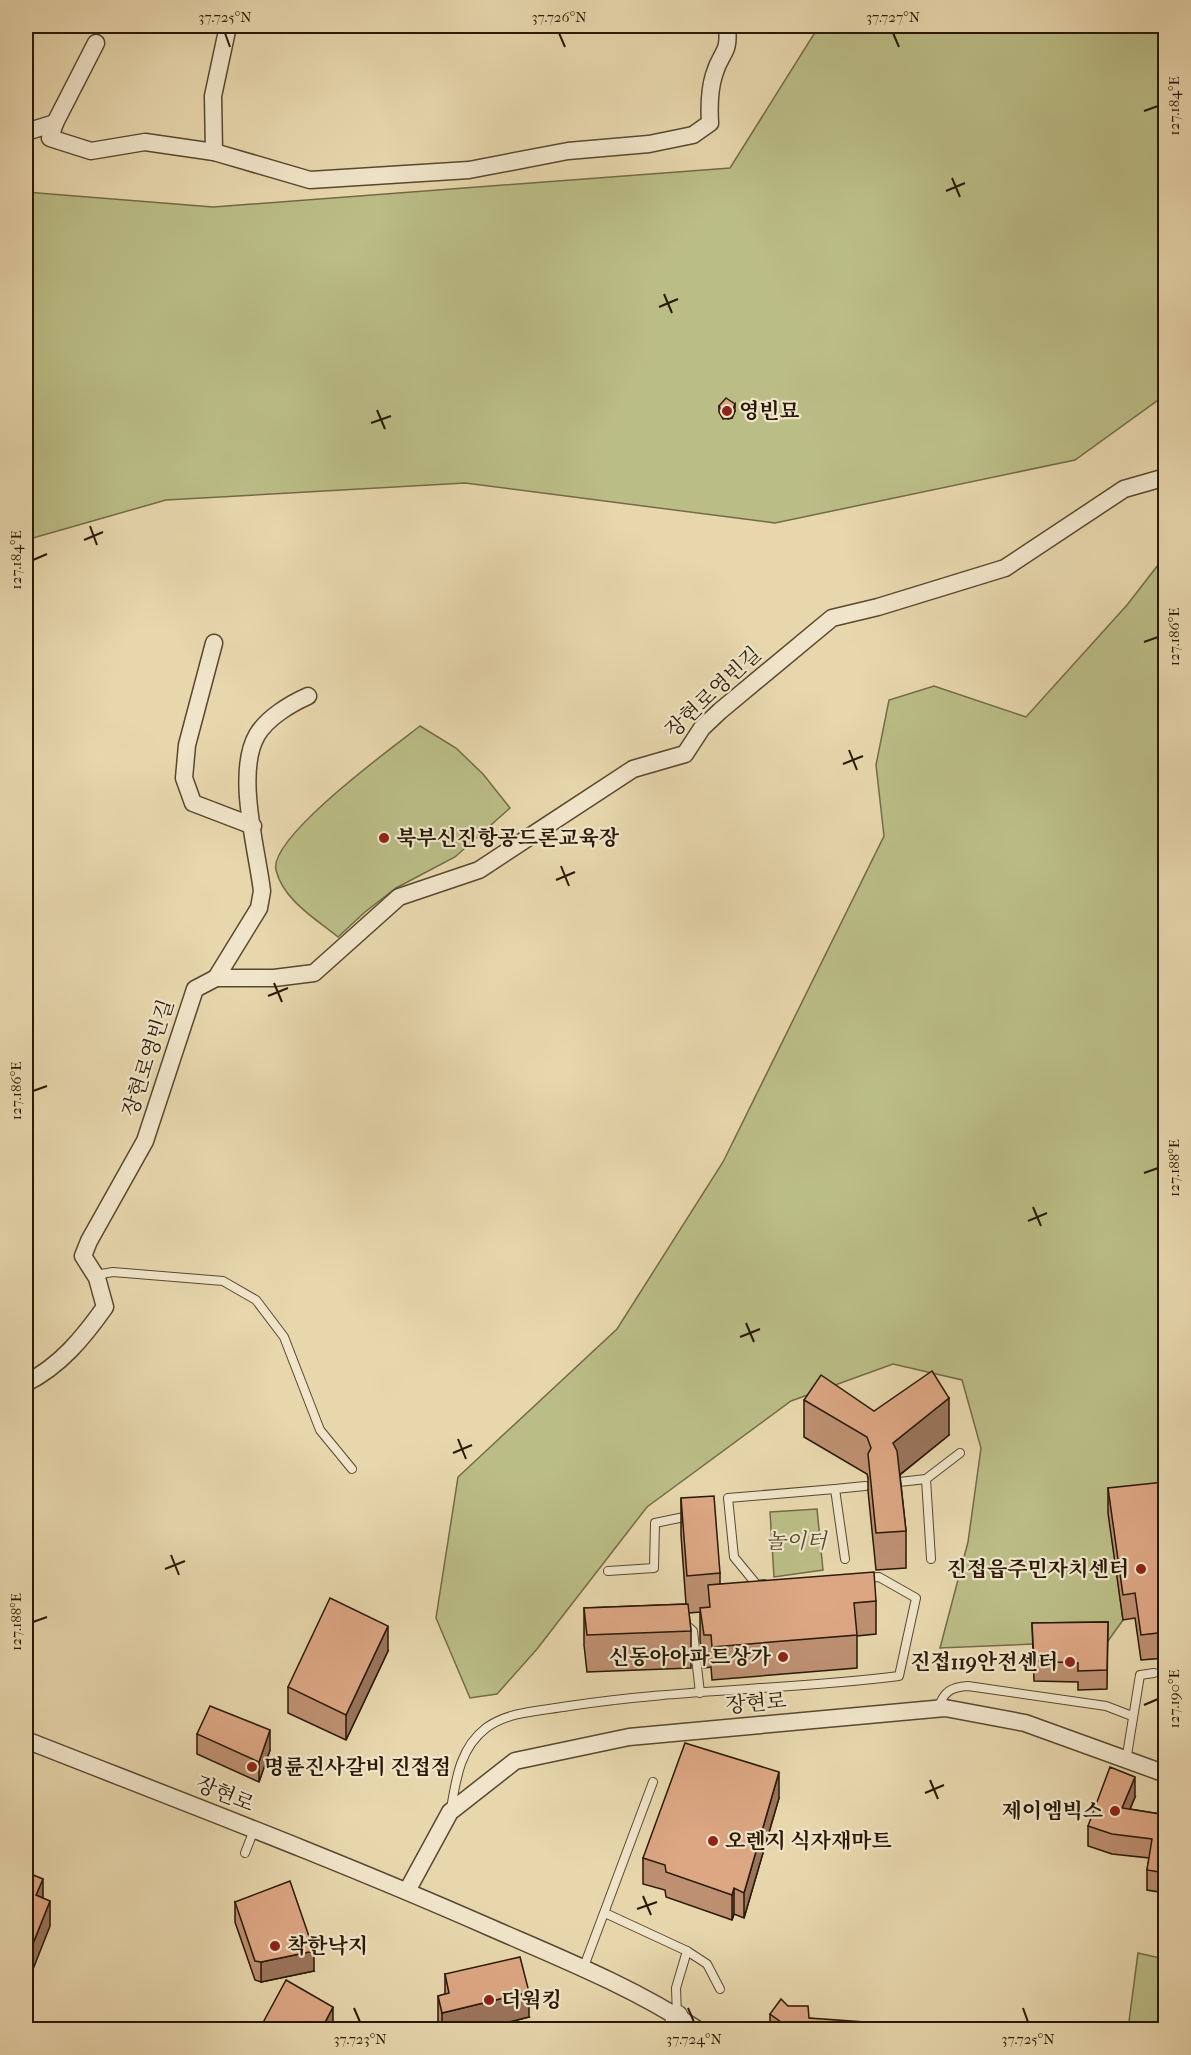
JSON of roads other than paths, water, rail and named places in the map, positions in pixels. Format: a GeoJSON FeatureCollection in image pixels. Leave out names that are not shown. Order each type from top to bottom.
{"type":"FeatureCollection","features":[{"type":"Feature","properties":{"kind":"street"},"geometry":{"type":"LineString","coordinates":[[214,152],[213,96],[228,26]]}},
{"type":"Feature","properties":{"kind":"street"},"geometry":{"type":"LineString","coordinates":[[96,43],[55,123],[50,138],[91,152],[145,142],[214,152],[310,180],[469,170],[568,151],[648,144],[693,135],[710,123],[709,97],[715,73],[729,45],[727,26]]}},
{"type":"Feature","properties":{"kind":"street"},"geometry":{"type":"LineString","coordinates":[[26,132],[55,123]]}},
{"type":"Feature","properties":{"kind":"street","name":"장현로영빈길"},"geometry":{"type":"LineString","coordinates":[[26,1383],[49,1371],[88,1331],[105,1307],[94,1275],[83,1256],[89,1240],[145,1141],[195,989],[216,978],[274,978],[314,973],[399,897],[479,870],[633,768],[685,754],[702,728],[720,711],[832,618],[878,608],[1005,568],[1124,489],[1166,477]]}},
{"type":"Feature","properties":{"kind":"street"},"geometry":{"type":"LineString","coordinates":[[214,643],[187,745],[184,778],[193,803],[253,826]]}},
{"type":"Feature","properties":{"kind":"street"},"geometry":{"type":"LineString","coordinates":[[216,978],[259,908],[262,891],[248,781],[250,751],[258,733],[291,704],[308,696]]}},
{"type":"Feature","properties":{"kind":"street","name":"장현로"},"geometry":{"type":"LineString","coordinates":[[407,1891],[450,1812],[515,1761],[629,1737],[938,1708],[1025,1723],[1166,1774]]}},
{"type":"Feature","properties":{"kind":"street","name":"장현로"},"geometry":{"type":"LineString","coordinates":[[26,1740],[407,1891],[583,1969],[676,2023],[698,2030]]}},
{"type":"Feature","properties":{"kind":"lane"},"geometry":{"type":"LineString","coordinates":[[94,1275],[113,1272],[223,1281],[256,1300],[284,1337],[320,1430],[352,1469]]}},
{"type":"Feature","properties":{"kind":"lane"},"geometry":{"type":"LineString","coordinates":[[899,1482],[926,1479],[960,1453]]}},
{"type":"Feature","properties":{"kind":"lane"},"geometry":{"type":"LineString","coordinates":[[926,1479],[931,1559]]}},
{"type":"Feature","properties":{"kind":"lane"},"geometry":{"type":"LineString","coordinates":[[717,1503],[728,1498],[865,1486]]}},
{"type":"Feature","properties":{"kind":"lane"},"geometry":{"type":"LineString","coordinates":[[835,1489],[845,1559]]}},
{"type":"Feature","properties":{"kind":"lane"},"geometry":{"type":"LineString","coordinates":[[728,1498],[734,1557],[757,1585],[775,1584]]}},
{"type":"Feature","properties":{"kind":"lane"},"geometry":{"type":"LineString","coordinates":[[608,1570],[654,1568],[655,1523],[697,1512]]}},
{"type":"Feature","properties":{"kind":"lane"},"geometry":{"type":"LineString","coordinates":[[450,1812],[459,1766],[468,1747],[485,1728],[508,1716],[628,1697],[829,1685],[899,1676],[916,1598],[879,1577],[858,1578]]}},
{"type":"Feature","properties":{"kind":"lane"},"geometry":{"type":"LineString","coordinates":[[676,1616],[693,1631],[700,1693]]}},
{"type":"Feature","properties":{"kind":"lane"},"geometry":{"type":"LineString","coordinates":[[1126,1761],[1140,1675],[1154,1672]]}},
{"type":"Feature","properties":{"kind":"lane"},"geometry":{"type":"LineString","coordinates":[[938,1708],[943,1694],[954,1687],[968,1686],[1106,1706],[1132,1716]]}},
{"type":"Feature","properties":{"kind":"lane"},"geometry":{"type":"LineString","coordinates":[[583,1969],[653,1782]]}},
{"type":"Feature","properties":{"kind":"lane"},"geometry":{"type":"LineString","coordinates":[[245,1854],[254,1830]]}},
{"type":"Feature","properties":{"kind":"lane"},"geometry":{"type":"LineString","coordinates":[[605,1913],[687,1951],[707,1964],[720,1989]]}},
{"type":"Feature","properties":{"kind":"lane"},"geometry":{"type":"LineString","coordinates":[[676,2023],[676,1988],[687,1951]]}},
{"type":"Feature","properties":{"kind":"place","name":"영빈묘"},"geometry":{"type":"Point","coordinates":[727,411]}},
{"type":"Feature","properties":{"kind":"place","name":"북부신진항공드론교육장"},"geometry":{"type":"Point","coordinates":[384,838]}},
{"type":"Feature","properties":{"kind":"place","name":"진접읍주민자치센터"},"geometry":{"type":"Point","coordinates":[1141,1569]}},
{"type":"Feature","properties":{"kind":"place","name":"신동아아파트상가"},"geometry":{"type":"Point","coordinates":[783,1657]}},
{"type":"Feature","properties":{"kind":"place","name":"진접119안전센터"},"geometry":{"type":"Point","coordinates":[1070,1662]}},
{"type":"Feature","properties":{"kind":"place","name":"명륜진사갈비 진접점"},"geometry":{"type":"Point","coordinates":[252,1767]}},
{"type":"Feature","properties":{"kind":"place","name":"제이엠빅스"},"geometry":{"type":"Point","coordinates":[1115,1811]}},
{"type":"Feature","properties":{"kind":"place","name":"오렌지 식자재마트"},"geometry":{"type":"Point","coordinates":[713,1841]}},
{"type":"Feature","properties":{"kind":"place","name":"착한낙지"},"geometry":{"type":"Point","coordinates":[275,1946]}},
{"type":"Feature","properties":{"kind":"place","name":"더웍킹"},"geometry":{"type":"Point","coordinates":[489,2000]}},
{"type":"Feature","properties":{"kind":"park label","name":"놀이터"},"geometry":{"type":"Point","coordinates":[796,1541]}}]}
